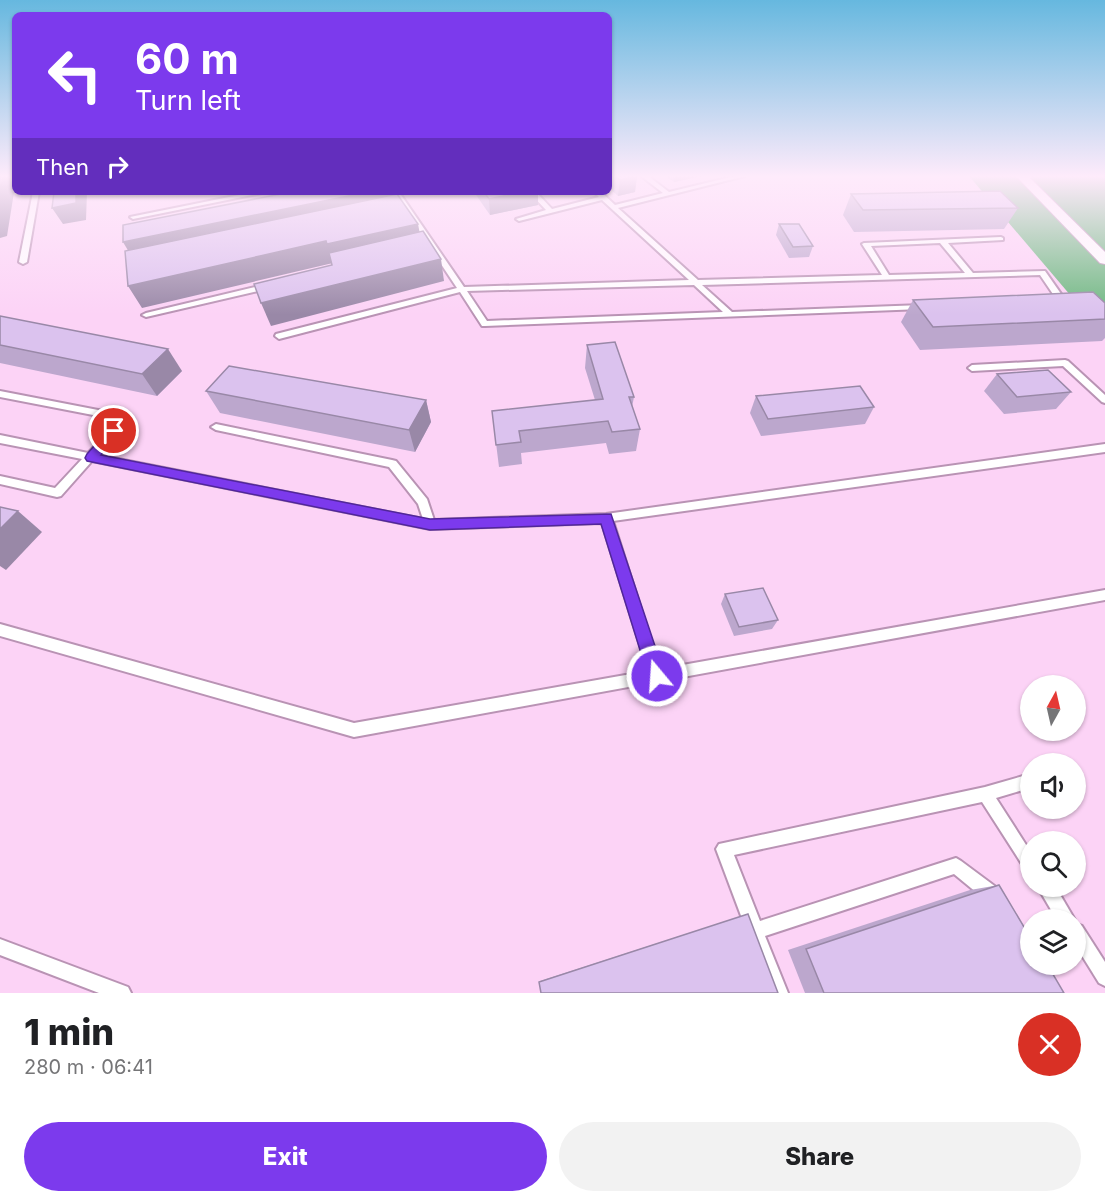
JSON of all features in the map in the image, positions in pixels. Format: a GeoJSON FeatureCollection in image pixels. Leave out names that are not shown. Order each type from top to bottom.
{"type":"FeatureCollection","features":[{"type":"Feature","properties":{"kind":"street"},"geometry":{"type":"LineString","coordinates":[[1068,222],[1105,260]]}},
{"type":"Feature","properties":{"kind":"lane"},"geometry":{"type":"LineString","coordinates":[[23,262],[30,222]]}},
{"type":"Feature","properties":{"kind":"lane"},"geometry":{"type":"LineString","coordinates":[[416,222],[485,324],[932,307]]}},
{"type":"Feature","properties":{"kind":"lane"},"geometry":{"type":"LineString","coordinates":[[631,222],[731,315]]}},
{"type":"Feature","properties":{"kind":"lane"},"geometry":{"type":"LineString","coordinates":[[887,278],[866,244],[1001,239]]}},
{"type":"Feature","properties":{"kind":"lane"},"geometry":{"type":"LineString","coordinates":[[942,241],[970,275]]}},
{"type":"Feature","properties":{"kind":"lane"},"geometry":{"type":"LineString","coordinates":[[422,250],[433,247]]}},
{"type":"Feature","properties":{"kind":"lane"},"geometry":{"type":"LineString","coordinates":[[279,336],[462,289],[1042,273],[1062,301]]}},
{"type":"Feature","properties":{"kind":"lane"},"geometry":{"type":"LineString","coordinates":[[146,315],[272,285]]}},
{"type":"Feature","properties":{"kind":"lane"},"geometry":{"type":"LineString","coordinates":[[1050,302],[1073,301]]}},
{"type":"Feature","properties":{"kind":"lane"},"geometry":{"type":"LineString","coordinates":[[972,368],[1065,363],[1105,400]]}},
{"type":"Feature","properties":{"kind":"lane"},"geometry":{"type":"LineString","coordinates":[[0,394],[126,418],[57,493],[0,480]]}},
{"type":"Feature","properties":{"kind":"lane"},"geometry":{"type":"LineString","coordinates":[[216,427],[392,464],[423,502],[430,525]]}},
{"type":"Feature","properties":{"kind":"lane"},"geometry":{"type":"LineString","coordinates":[[0,439],[430,525],[606,518],[1105,448]]}},
{"type":"Feature","properties":{"kind":"lane"},"geometry":{"type":"LineString","coordinates":[[606,518],[657,676]]}},
{"type":"Feature","properties":{"kind":"lane"},"geometry":{"type":"LineString","coordinates":[[0,630],[354,730],[1105,595]]}},
{"type":"Feature","properties":{"kind":"lane"},"geometry":{"type":"LineString","coordinates":[[779,993],[724,849],[985,794],[1020,784]]}},
{"type":"Feature","properties":{"kind":"lane"},"geometry":{"type":"LineString","coordinates":[[985,794],[1020,848]]}},
{"type":"Feature","properties":{"kind":"lane"},"geometry":{"type":"LineString","coordinates":[[755,931],[956,866],[992,892],[1003,911]]}},
{"type":"Feature","properties":{"kind":"lane"},"geometry":{"type":"LineString","coordinates":[[0,947],[122,993]]}},
{"type":"Feature","properties":{"kind":"lane"},"geometry":{"type":"LineString","coordinates":[[1086,948],[1105,977]]}},
{"type":"Feature","properties":{"kind":"green space"},"geometry":{"type":"Polygon","coordinates":[[[1008,222],[1105,222],[1105,336],[1008,222]]]}},
{"type":"Feature","properties":{"kind":"building"},"geometry":{"type":"Polygon","coordinates":[[[137,222],[219,222],[123,242],[123,225],[137,222]]]}},
{"type":"Feature","properties":{"kind":"building"},"geometry":{"type":"Polygon","coordinates":[[[262,222],[418,224],[327,244],[326,241],[128,286],[125,251],[262,222]]]}},
{"type":"Feature","properties":{"kind":"building"},"geometry":{"type":"Polygon","coordinates":[[[779,224],[799,224],[813,246],[793,247],[779,224]]]}},
{"type":"Feature","properties":{"kind":"building"},"geometry":{"type":"Polygon","coordinates":[[[423,231],[441,259],[261,303],[254,284],[332,265],[329,253],[423,231]]]}},
{"type":"Feature","properties":{"kind":"building"},"geometry":{"type":"Polygon","coordinates":[[[1093,292],[1105,303],[1105,319],[933,327],[913,300],[1093,292]]]}},
{"type":"Feature","properties":{"kind":"building"},"geometry":{"type":"Polygon","coordinates":[[[0,316],[168,349],[142,374],[0,345],[0,316]]]}},
{"type":"Feature","properties":{"kind":"building"},"geometry":{"type":"Polygon","coordinates":[[[615,342],[634,397],[629,397],[640,429],[612,432],[608,421],[519,431],[521,442],[496,445],[492,411],[603,399],[587,345],[615,342]]]}},
{"type":"Feature","properties":{"kind":"building"},"geometry":{"type":"Polygon","coordinates":[[[229,366],[426,400],[409,430],[206,391],[229,366]]]}},
{"type":"Feature","properties":{"kind":"building"},"geometry":{"type":"Polygon","coordinates":[[[1048,370],[1071,392],[1017,397],[997,374],[1048,370]]]}},
{"type":"Feature","properties":{"kind":"building"},"geometry":{"type":"Polygon","coordinates":[[[860,386],[874,407],[768,419],[756,396],[860,386]]]}},
{"type":"Feature","properties":{"kind":"building"},"geometry":{"type":"Polygon","coordinates":[[[0,507],[18,511],[0,529],[0,507]]]}},
{"type":"Feature","properties":{"kind":"building"},"geometry":{"type":"Polygon","coordinates":[[[763,588],[778,620],[739,627],[725,594],[763,588]]]}},
{"type":"Feature","properties":{"kind":"building"},"geometry":{"type":"Polygon","coordinates":[[[999,885],[1020,920],[1020,975],[1053,975],[1064,993],[824,993],[806,949],[999,885]]]}},
{"type":"Feature","properties":{"kind":"building"},"geometry":{"type":"Polygon","coordinates":[[[748,914],[778,993],[541,993],[539,982],[748,914]]]}},
{"type":"Feature","properties":{"kind":"route"},"geometry":{"type":"LineString","coordinates":[[114,431],[91,458],[430,525],[606,518],[657,676]]}}]}
